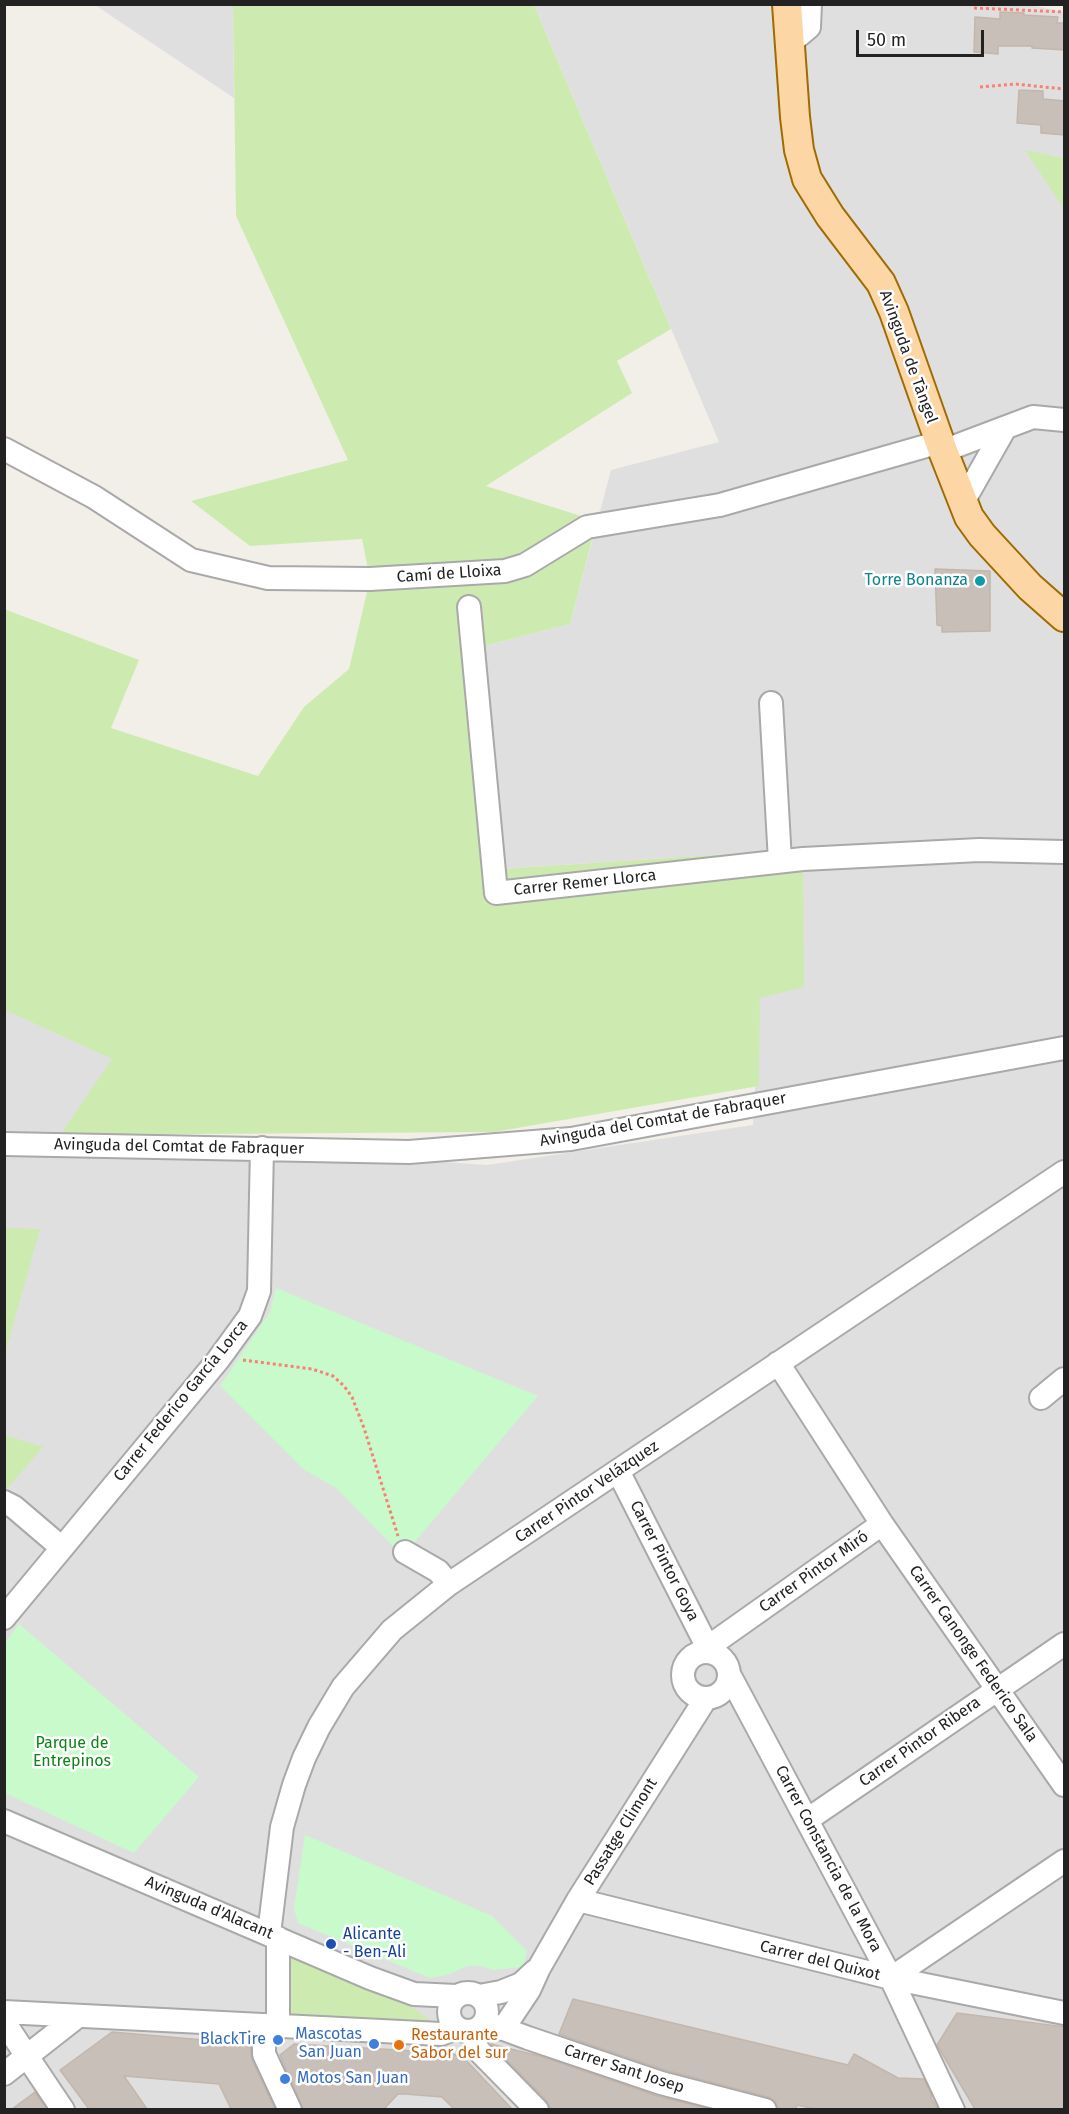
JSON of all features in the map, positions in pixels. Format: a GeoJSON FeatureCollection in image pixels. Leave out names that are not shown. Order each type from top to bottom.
{"type":"FeatureCollection","features":[{"type":"Feature","properties":{"kind":"main road","name":"Avinguda de Tàngel"},"geometry":{"type":"LineString","coordinates":[[787,4],[798,150],[807,178],[830,216],[881,283],[894,312],[969,517],[982,535],[1030,587],[1065,617]]}},
{"type":"Feature","properties":{"kind":"street"},"geometry":{"type":"LineString","coordinates":[[790,43],[809,27],[810,4]]}},
{"type":"Feature","properties":{"kind":"street","name":"Camí de Lloixa"},"geometry":{"type":"LineString","coordinates":[[7,455],[94,497],[191,560],[268,578],[369,579],[505,571],[525,565],[587,526],[720,505],[942,447],[1033,417],[1065,420]]}},
{"type":"Feature","properties":{"kind":"street"},"geometry":{"type":"LineString","coordinates":[[963,502],[1005,428]]}},
{"type":"Feature","properties":{"kind":"street","name":"Carrer Remer Llorca"},"geometry":{"type":"LineString","coordinates":[[469,607],[496,893],[780,861],[980,850],[1065,852]]}},
{"type":"Feature","properties":{"kind":"street"},"geometry":{"type":"LineString","coordinates":[[771,704],[780,861]]}},
{"type":"Feature","properties":{"kind":"street","name":"Avinguda del Comtat de Fabraquer"},"geometry":{"type":"LineString","coordinates":[[4,1143],[409,1152],[571,1139],[1065,1048]]}},
{"type":"Feature","properties":{"kind":"street","name":"Carrer Federico García Lorca"},"geometry":{"type":"LineString","coordinates":[[4,1618],[218,1360],[250,1316],[259,1291],[262,1148]]}},
{"type":"Feature","properties":{"kind":"street","name":"Carrer Pintor Velázquez"},"geometry":{"type":"LineString","coordinates":[[290,2109],[264,2054],[271,2025],[274,1936],[282,1827],[294,1785],[319,1727],[343,1687],[392,1630],[449,1584],[1065,1172]]}},
{"type":"Feature","properties":{"kind":"street","name":"Carrer Pintor Miró"},"geometry":{"type":"LineString","coordinates":[[709,1650],[882,1524],[778,1363]]}},
{"type":"Feature","properties":{"kind":"street"},"geometry":{"type":"LineString","coordinates":[[1041,1398],[1065,1379]]}},
{"type":"Feature","properties":{"kind":"street","name":"Carrer Pintor Goya"},"geometry":{"type":"LineString","coordinates":[[618,1471],[709,1650]]}},
{"type":"Feature","properties":{"kind":"street"},"geometry":{"type":"LineString","coordinates":[[4,1502],[14,1507],[62,1548]]}},
{"type":"Feature","properties":{"kind":"street","name":"Carrer Canonge Federico Sala"},"geometry":{"type":"LineString","coordinates":[[882,1524],[1065,1785]]}},
{"type":"Feature","properties":{"kind":"street"},"geometry":{"type":"LineString","coordinates":[[405,1552],[438,1571],[449,1584]]}},
{"type":"Feature","properties":{"kind":"street","name":"Carrer Pintor Ribera"},"geometry":{"type":"LineString","coordinates":[[807,1820],[1065,1644]]}},
{"type":"Feature","properties":{"kind":"street"},"geometry":{"type":"LineString","coordinates":[[709,1650],[727,1664],[730,1676],[723,1691],[717,1696],[706,1698],[696,1696],[690,1691],[683,1674],[685,1666],[694,1655],[709,1650]]}},
{"type":"Feature","properties":{"kind":"street","name":"Carrer Constancia de la Mora"},"geometry":{"type":"LineString","coordinates":[[730,1676],[891,1978],[953,2109]]}},
{"type":"Feature","properties":{"kind":"street","name":"Passatge Climont"},"geometry":{"type":"LineString","coordinates":[[470,2021],[529,1990],[578,1900],[706,1698]]}},
{"type":"Feature","properties":{"kind":"street","name":"Avinguda d'Alacant"},"geometry":{"type":"LineString","coordinates":[[4,1821],[370,1978],[414,1994],[470,2021]]}},
{"type":"Feature","properties":{"kind":"street"},"geometry":{"type":"LineString","coordinates":[[891,1978],[1065,1861]]}},
{"type":"Feature","properties":{"kind":"street","name":"Carrer del Quixot"},"geometry":{"type":"LineString","coordinates":[[578,1900],[891,1978],[1065,2013]]}},
{"type":"Feature","properties":{"kind":"street","name":"Passatge Climont"},"geometry":{"type":"LineString","coordinates":[[470,2021],[487,2013],[485,2003],[479,1996],[501,1992],[521,1984],[539,1968]]}},
{"type":"Feature","properties":{"kind":"street"},"geometry":{"type":"LineString","coordinates":[[4,2012],[441,2034],[470,2021],[478,2050],[537,2109]]}},
{"type":"Feature","properties":{"kind":"street"},"geometry":{"type":"LineString","coordinates":[[4,2074],[78,2016]]}},
{"type":"Feature","properties":{"kind":"street","name":"Carrer Sant Josep"},"geometry":{"type":"LineString","coordinates":[[470,2021],[661,2083],[765,2109]]}},
{"type":"Feature","properties":{"kind":"street"},"geometry":{"type":"LineString","coordinates":[[4,2022],[63,2109]]}},
{"type":"Feature","properties":{"kind":"path"},"geometry":{"type":"LineString","coordinates":[[975,8],[1065,12]]}},
{"type":"Feature","properties":{"kind":"path"},"geometry":{"type":"LineString","coordinates":[[980,87],[1015,84],[1065,88]]}},
{"type":"Feature","properties":{"kind":"path"},"geometry":{"type":"LineString","coordinates":[[238,1359],[312,1369],[333,1376],[344,1386],[352,1397],[364,1428],[399,1541],[405,1552]]}},
{"type":"Feature","properties":{"kind":"shaded area"},"geometry":{"type":"Polygon","coordinates":[[[1026,4],[1064,12],[1064,2109],[5,2109],[4,1009],[113,1059],[61,1135],[487,1165],[753,1125],[760,997],[803,849],[501,869],[480,647],[570,624],[611,470],[719,442],[534,5],[1026,4]]]}},
{"type":"Feature","properties":{"kind":"shaded area"},"geometry":{"type":"Polygon","coordinates":[[[95,5],[233,5],[234,98],[95,5]]]}},
{"type":"Feature","properties":{"kind":"green space"},"geometry":{"type":"Polygon","coordinates":[[[233,5],[534,5],[671,329],[617,361],[632,393],[486,486],[597,521],[570,624],[480,647],[501,869],[803,849],[804,987],[760,998],[759,1086],[494,1132],[60,1135],[112,1059],[5,1010],[4,609],[139,660],[111,728],[258,776],[304,707],[349,669],[370,579],[362,539],[250,546],[191,501],[348,460],[236,216],[233,5]]]}},
{"type":"Feature","properties":{"kind":"green space"},"geometry":{"type":"Polygon","coordinates":[[[1025,150],[1064,158],[1064,209],[1025,150]]]}},
{"type":"Feature","properties":{"kind":"green space"},"geometry":{"type":"Polygon","coordinates":[[[4,1228],[40,1229],[5,1354],[4,1228]]]}},
{"type":"Feature","properties":{"kind":"green space"},"geometry":{"type":"Polygon","coordinates":[[[276,1288],[538,1396],[403,1556],[336,1488],[303,1469],[220,1386],[270,1312],[276,1288]]]}},
{"type":"Feature","properties":{"kind":"green space"},"geometry":{"type":"Polygon","coordinates":[[[4,1435],[43,1447],[5,1491],[4,1435]]]}},
{"type":"Feature","properties":{"kind":"green space","name":"Parque de Entrepinos"},"geometry":{"type":"Polygon","coordinates":[[[19,1624],[199,1777],[134,1853],[5,1793],[5,1643],[19,1624]]]}},
{"type":"Feature","properties":{"kind":"green space"},"geometry":{"type":"Polygon","coordinates":[[[305,1835],[492,1916],[527,1951],[523,1967],[493,1970],[481,1966],[468,1966],[447,1975],[430,1978],[298,1923],[294,1908],[305,1835]]]}},
{"type":"Feature","properties":{"kind":"green space"},"geometry":{"type":"Polygon","coordinates":[[[295,1957],[409,2005],[430,2020],[427,2025],[299,2017],[289,2012],[287,1964],[295,1957]]]}},
{"type":"Feature","properties":{"kind":"building"},"geometry":{"type":"Polygon","coordinates":[[[1000,12],[1058,17],[1057,23],[1065,23],[1065,50],[1032,48],[1032,46],[998,46],[998,54],[974,52],[975,17],[1000,19],[1000,12]]]}},
{"type":"Feature","properties":{"kind":"building"},"geometry":{"type":"Polygon","coordinates":[[[1019,90],[1043,91],[1043,99],[1065,101],[1065,135],[1041,133],[1041,125],[1017,123],[1019,90]]]}},
{"type":"Feature","properties":{"kind":"building"},"geometry":{"type":"Polygon","coordinates":[[[935,569],[990,571],[990,631],[942,632],[942,626],[937,625],[935,569]]]}},
{"type":"Feature","properties":{"kind":"building"},"geometry":{"type":"Polygon","coordinates":[[[573,1999],[848,2065],[854,2054],[898,2078],[924,2079],[938,2109],[815,2109],[797,2105],[796,2109],[778,2109],[775,2101],[768,2097],[665,2070],[559,2034],[573,1999]]]}},
{"type":"Feature","properties":{"kind":"building"},"geometry":{"type":"Polygon","coordinates":[[[957,2013],[1065,2027],[1065,2109],[975,2109],[937,2045],[957,2013]]]}},
{"type":"Feature","properties":{"kind":"building"},"geometry":{"type":"Polygon","coordinates":[[[112,2032],[250,2044],[252,2060],[275,2109],[231,2109],[219,2084],[124,2076],[147,2109],[89,2109],[60,2070],[112,2032]]]}},
{"type":"Feature","properties":{"kind":"building"},"geometry":{"type":"Polygon","coordinates":[[[294,2044],[450,2053],[463,2057],[512,2109],[454,2109],[442,2097],[398,2094],[384,2109],[303,2109],[280,2055],[294,2044]]]}},
{"type":"Feature","properties":{"kind":"building"},"geometry":{"type":"Polygon","coordinates":[[[491,2044],[543,2057],[657,2096],[709,2109],[551,2109],[547,2101],[491,2044]]]}},
{"type":"Feature","properties":{"kind":"building"},"geometry":{"type":"Polygon","coordinates":[[[35,2092],[46,2109],[12,2109],[35,2092]]]}},
{"type":"Feature","properties":{"kind":"place","name":"Torre Bonanza"},"geometry":{"type":"Point","coordinates":[980,581]}},
{"type":"Feature","properties":{"kind":"place","name":"Alicante - Ben-Ali"},"geometry":{"type":"Point","coordinates":[331,1944]}},
{"type":"Feature","properties":{"kind":"place","name":"BlackTire"},"geometry":{"type":"Point","coordinates":[278,2040]}},
{"type":"Feature","properties":{"kind":"place","name":"Mascotas San Juan"},"geometry":{"type":"Point","coordinates":[374,2044]}},
{"type":"Feature","properties":{"kind":"place","name":"Restaurante Sabor del sur"},"geometry":{"type":"Point","coordinates":[399,2045]}},
{"type":"Feature","properties":{"kind":"place","name":"Motos San Juan"},"geometry":{"type":"Point","coordinates":[285,2079]}}]}
